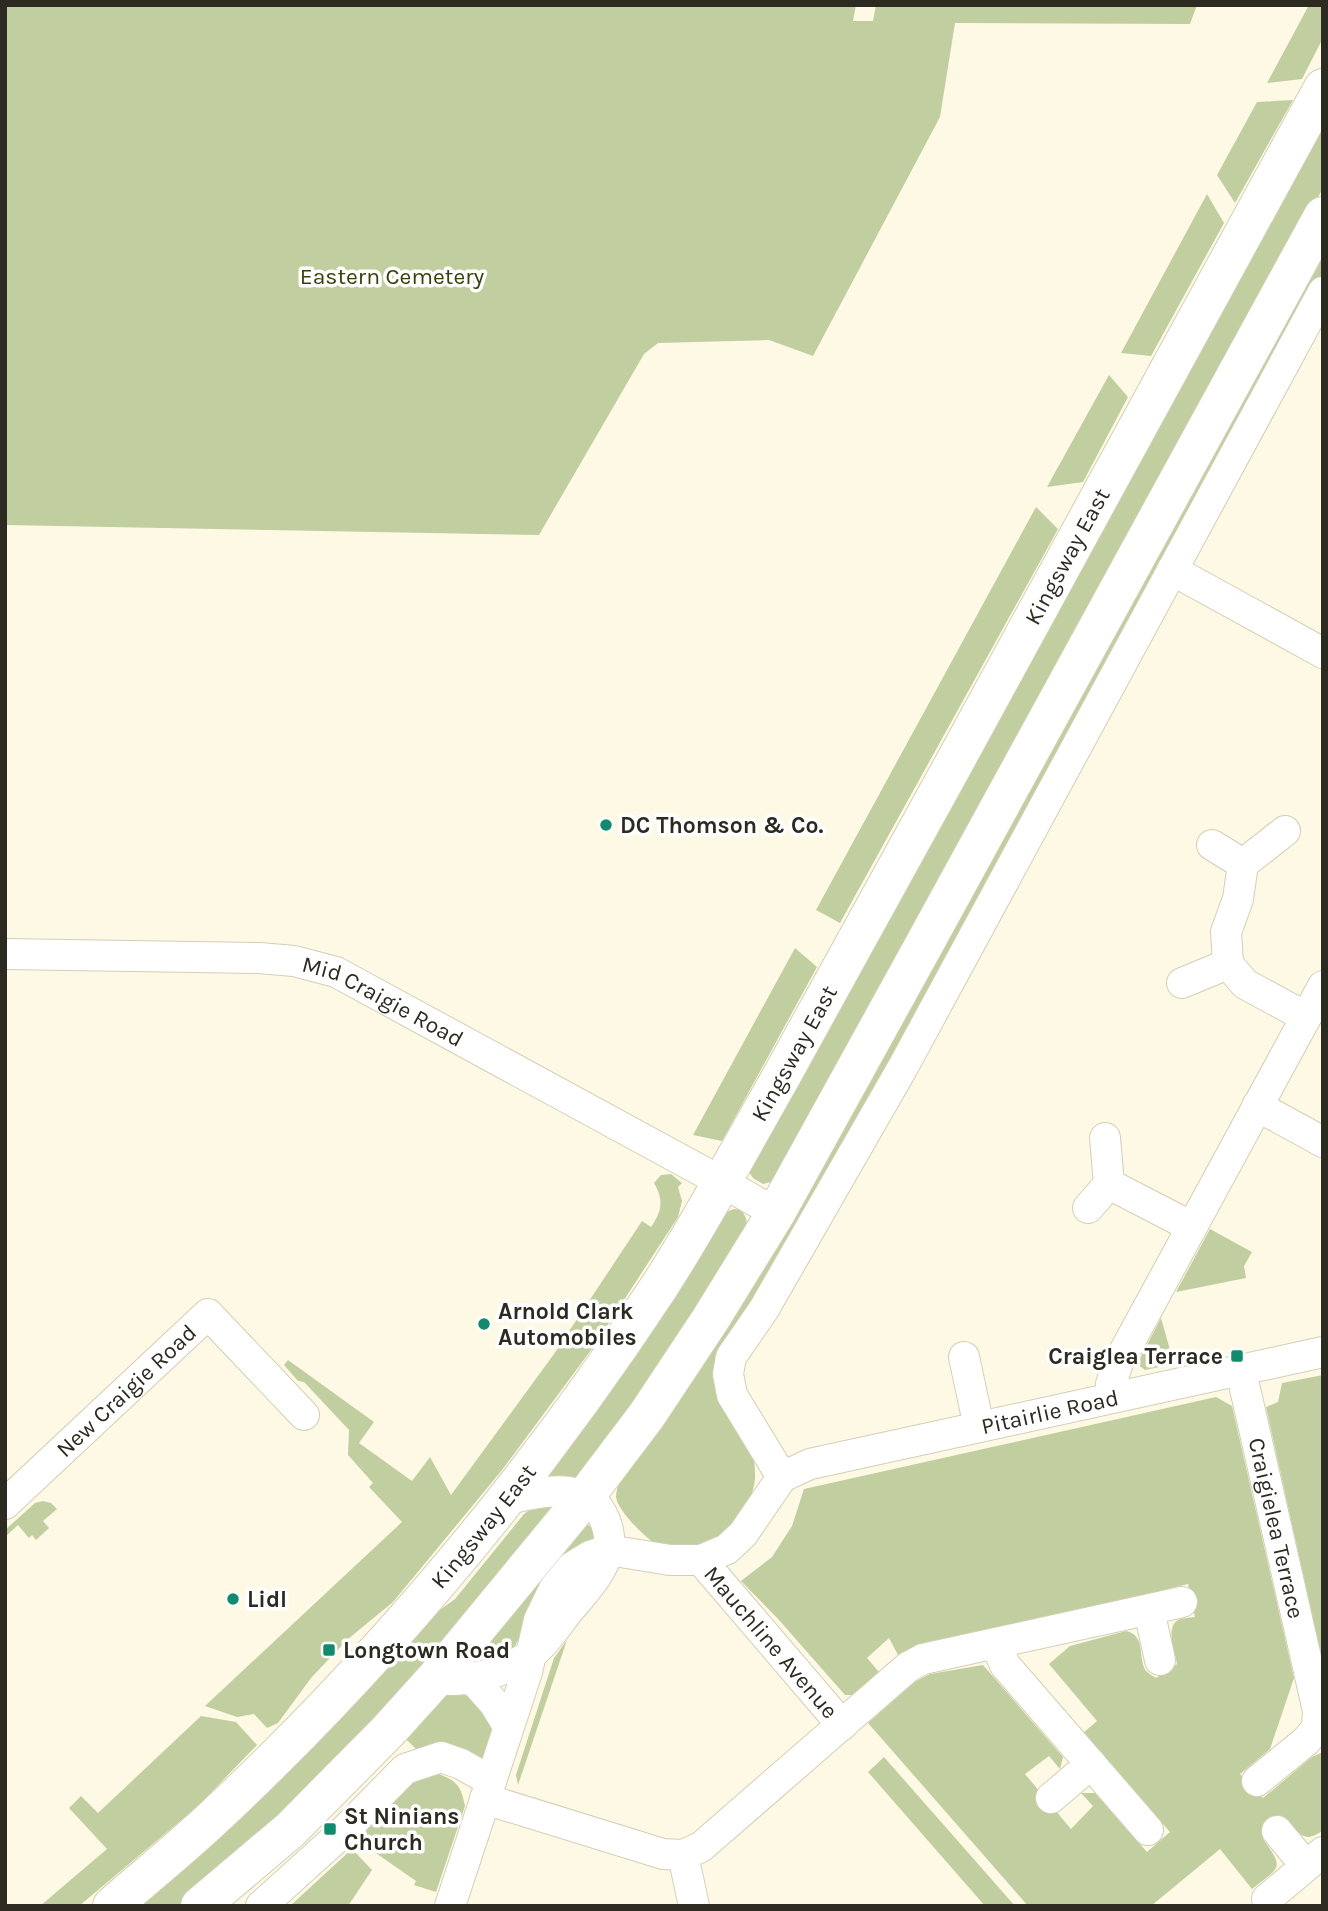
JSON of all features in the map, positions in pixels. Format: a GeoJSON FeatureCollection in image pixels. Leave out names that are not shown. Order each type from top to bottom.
{"type":"FeatureCollection","features":[{"type":"Feature","properties":{"kind":"highway","name":"Kingsway East"},"geometry":{"type":"LineString","coordinates":[[111,1906],[208,1822],[345,1686],[425,1597],[578,1405],[660,1285],[722,1182],[1323,88]]}},
{"type":"Feature","properties":{"kind":"highway"},"geometry":{"type":"LineString","coordinates":[[200,1906],[290,1830],[389,1730],[453,1678],[654,1404],[710,1320],[776,1213],[1323,216]]}},
{"type":"Feature","properties":{"kind":"street"},"geometry":{"type":"LineString","coordinates":[[608,1550],[670,1560],[701,1560],[727,1549],[743,1534],[782,1478],[732,1395],[728,1374],[731,1357],[764,1309],[903,1066],[1323,292]]}},
{"type":"Feature","properties":{"kind":"street"},"geometry":{"type":"LineString","coordinates":[[1172,570],[1323,653]]}},
{"type":"Feature","properties":{"kind":"street"},"geometry":{"type":"LineString","coordinates":[[1285,831],[1243,864],[1238,899],[1226,932],[1228,964],[1245,984],[1306,1017]]}},
{"type":"Feature","properties":{"kind":"street"},"geometry":{"type":"LineString","coordinates":[[1212,845],[1243,864]]}},
{"type":"Feature","properties":{"kind":"street","name":"Mid Craigie Road"},"geometry":{"type":"LineString","coordinates":[[5,954],[259,958],[294,961],[336,972],[776,1213]]}},
{"type":"Feature","properties":{"kind":"street"},"geometry":{"type":"LineString","coordinates":[[1182,984],[1228,964]]}},
{"type":"Feature","properties":{"kind":"street"},"geometry":{"type":"LineString","coordinates":[[1113,1397],[1111,1384],[1118,1363],[1323,986]]}},
{"type":"Feature","properties":{"kind":"street"},"geometry":{"type":"LineString","coordinates":[[1257,1106],[1319,1131]]}},
{"type":"Feature","properties":{"kind":"street"},"geometry":{"type":"LineString","coordinates":[[1088,1208],[1109,1184],[1105,1138]]}},
{"type":"Feature","properties":{"kind":"street"},"geometry":{"type":"LineString","coordinates":[[1109,1184],[1192,1227]]}},
{"type":"Feature","properties":{"kind":"street","name":"New Craigie Road"},"geometry":{"type":"LineString","coordinates":[[5,1504],[208,1314],[304,1415]]}},
{"type":"Feature","properties":{"kind":"street","name":"Pitairlie Road"},"geometry":{"type":"LineString","coordinates":[[782,1478],[810,1464],[1323,1352]]}},
{"type":"Feature","properties":{"kind":"street"},"geometry":{"type":"LineString","coordinates":[[964,1357],[979,1427]]}},
{"type":"Feature","properties":{"kind":"street","name":"Craigielea Terrace"},"geometry":{"type":"LineString","coordinates":[[1241,1371],[1320,1729],[1257,1781]]}},
{"type":"Feature","properties":{"kind":"street"},"geometry":{"type":"LineString","coordinates":[[453,1678],[506,1667],[529,1656],[596,1576],[608,1550],[608,1524],[598,1506],[585,1497],[556,1491],[504,1500]]}},
{"type":"Feature","properties":{"kind":"street","name":"Mauchline Avenue"},"geometry":{"type":"LineString","coordinates":[[701,1560],[842,1725]]}},
{"type":"Feature","properties":{"kind":"street"},"geometry":{"type":"LineString","coordinates":[[261,1906],[343,1832],[405,1769],[442,1758],[461,1764],[488,1790],[663,1854],[683,1856],[701,1847],[908,1667],[923,1659],[1182,1602]]}},
{"type":"Feature","properties":{"kind":"street"},"geometry":{"type":"LineString","coordinates":[[1149,1610],[1160,1660]]}},
{"type":"Feature","properties":{"kind":"street"},"geometry":{"type":"LineString","coordinates":[[996,1644],[1005,1665],[1148,1830]]}},
{"type":"Feature","properties":{"kind":"street"},"geometry":{"type":"LineString","coordinates":[[450,1906],[527,1672],[529,1656]]}},
{"type":"Feature","properties":{"kind":"street"},"geometry":{"type":"LineString","coordinates":[[453,1678],[494,1703],[508,1726]]}},
{"type":"Feature","properties":{"kind":"street"},"geometry":{"type":"LineString","coordinates":[[1051,1798],[1091,1764]]}},
{"type":"Feature","properties":{"kind":"street"},"geometry":{"type":"LineString","coordinates":[[1267,1899],[1315,1859],[1278,1831]]}},
{"type":"Feature","properties":{"kind":"street"},"geometry":{"type":"LineString","coordinates":[[683,1856],[694,1906]]}},
{"type":"Feature","properties":{"kind":"green space","name":"Eastern Cemetery"},"geometry":{"type":"Polygon","coordinates":[[[5,5],[856,5],[853,21],[873,21],[876,5],[1197,5],[1190,24],[955,23],[940,117],[813,356],[769,340],[658,343],[644,354],[539,535],[5,525],[5,5]]]}},
{"type":"Feature","properties":{"kind":"green space"},"geometry":{"type":"Polygon","coordinates":[[[1309,5],[1323,5],[1323,38],[1302,79],[1267,83],[1309,5]]]}},
{"type":"Feature","properties":{"kind":"green space"},"geometry":{"type":"Polygon","coordinates":[[[1293,100],[1235,203],[1217,175],[1257,102],[1293,100]]]}},
{"type":"Feature","properties":{"kind":"green space"},"geometry":{"type":"Polygon","coordinates":[[[1323,114],[1323,188],[784,1172],[775,1181],[763,1184],[749,1172],[1323,114]]]}},
{"type":"Feature","properties":{"kind":"green space"},"geometry":{"type":"Polygon","coordinates":[[[1207,194],[1224,223],[1151,356],[1121,353],[1207,194]]]}},
{"type":"Feature","properties":{"kind":"green space"},"geometry":{"type":"Polygon","coordinates":[[[1323,243],[1323,276],[887,1071],[725,1353],[753,1449],[755,1479],[748,1502],[733,1524],[713,1541],[701,1547],[681,1550],[653,1542],[621,1509],[616,1497],[619,1481],[1323,243]]]}},
{"type":"Feature","properties":{"kind":"green space"},"geometry":{"type":"Polygon","coordinates":[[[1109,375],[1128,397],[1083,482],[1047,487],[1109,375]]]}},
{"type":"Feature","properties":{"kind":"green space"},"geometry":{"type":"Polygon","coordinates":[[[1036,507],[1058,529],[840,923],[816,910],[1036,507]]]}},
{"type":"Feature","properties":{"kind":"green space"},"geometry":{"type":"Polygon","coordinates":[[[795,948],[817,967],[722,1141],[693,1135],[795,948]]]}},
{"type":"Feature","properties":{"kind":"green space"},"geometry":{"type":"Polygon","coordinates":[[[671,1174],[682,1183],[678,1187],[682,1201],[678,1217],[594,1346],[502,1470],[393,1602],[348,1639],[311,1678],[278,1723],[267,1728],[254,1714],[237,1717],[205,1706],[402,1522],[369,1487],[373,1483],[348,1455],[349,1430],[304,1382],[298,1381],[284,1365],[288,1360],[374,1422],[359,1443],[412,1481],[430,1457],[451,1495],[554,1354],[642,1221],[651,1227],[658,1216],[660,1205],[654,1183],[661,1175],[671,1174]]]}},
{"type":"Feature","properties":{"kind":"green space"},"geometry":{"type":"Polygon","coordinates":[[[734,1209],[741,1210],[745,1215],[747,1226],[737,1253],[580,1480],[537,1481],[724,1213],[734,1209]]]}},
{"type":"Feature","properties":{"kind":"green space"},"geometry":{"type":"Polygon","coordinates":[[[1210,1229],[1252,1252],[1244,1266],[1246,1278],[1176,1292],[1210,1229]]]}},
{"type":"Feature","properties":{"kind":"green space"},"geometry":{"type":"Polygon","coordinates":[[[1161,1318],[1174,1364],[1145,1370],[1137,1364],[1161,1318]]]}},
{"type":"Feature","properties":{"kind":"green space"},"geometry":{"type":"Polygon","coordinates":[[[1323,1375],[1323,1664],[1266,1407],[1278,1402],[1282,1383],[1323,1375]]]}},
{"type":"Feature","properties":{"kind":"green space"},"geometry":{"type":"Polygon","coordinates":[[[1216,1397],[1232,1406],[1294,1678],[1270,1749],[1240,1774],[1263,1798],[1312,1757],[1323,1752],[1323,1830],[1306,1837],[1287,1819],[1263,1839],[1277,1862],[1276,1867],[1252,1889],[1220,1849],[1151,1906],[1028,1906],[868,1723],[916,1681],[930,1674],[983,1665],[1063,1757],[1060,1769],[1049,1756],[1025,1774],[1071,1829],[1093,1806],[1081,1793],[1095,1793],[1147,1852],[1170,1832],[1083,1733],[1097,1721],[1049,1664],[1070,1646],[1126,1631],[1137,1637],[1143,1665],[1146,1671],[1156,1678],[1177,1664],[1171,1634],[1174,1624],[1180,1619],[1195,1617],[1188,1584],[898,1655],[889,1638],[867,1658],[879,1672],[852,1695],[845,1695],[741,1581],[772,1557],[792,1526],[804,1489],[1216,1397]]]}},
{"type":"Feature","properties":{"kind":"green space"},"geometry":{"type":"Polygon","coordinates":[[[35,1503],[51,1503],[57,1509],[43,1521],[49,1528],[36,1540],[32,1535],[29,1538],[18,1525],[5,1537],[5,1530],[35,1503]]]}},
{"type":"Feature","properties":{"kind":"green space"},"geometry":{"type":"Polygon","coordinates":[[[559,1505],[363,1737],[183,1906],[133,1906],[415,1628],[455,1599],[524,1514],[533,1507],[559,1505]]]}},
{"type":"Feature","properties":{"kind":"green space"},"geometry":{"type":"Polygon","coordinates":[[[584,1522],[595,1530],[597,1539],[536,1609],[513,1649],[472,1664],[584,1522]]]}},
{"type":"Feature","properties":{"kind":"green space"},"geometry":{"type":"Polygon","coordinates":[[[567,1640],[518,1785],[516,1775],[554,1658],[567,1640]]]}},
{"type":"Feature","properties":{"kind":"green space"},"geometry":{"type":"Polygon","coordinates":[[[453,1692],[472,1698],[489,1718],[491,1737],[485,1754],[479,1760],[417,1750],[402,1735],[440,1697],[453,1692]]]}},
{"type":"Feature","properties":{"kind":"green space"},"geometry":{"type":"Polygon","coordinates":[[[201,1716],[236,1722],[257,1745],[198,1806],[79,1906],[40,1906],[107,1849],[69,1808],[81,1796],[98,1813],[201,1716]]]}},
{"type":"Feature","properties":{"kind":"green space"},"geometry":{"type":"Polygon","coordinates":[[[884,1757],[1015,1906],[985,1906],[868,1772],[884,1757]]]}},
{"type":"Feature","properties":{"kind":"green space"},"geometry":{"type":"Polygon","coordinates":[[[436,1773],[457,1784],[465,1806],[436,1892],[414,1885],[416,1881],[360,1842],[363,1832],[419,1774],[436,1773]]]}},
{"type":"Feature","properties":{"kind":"green space"},"geometry":{"type":"Polygon","coordinates":[[[352,1849],[372,1870],[348,1906],[290,1906],[352,1849]]]}},
{"type":"Feature","properties":{"kind":"place","name":"DC Thomson & Co."},"geometry":{"type":"Point","coordinates":[606,825]}},
{"type":"Feature","properties":{"kind":"place","name":"Arnold Clark Automobiles"},"geometry":{"type":"Point","coordinates":[484,1324]}},
{"type":"Feature","properties":{"kind":"place","name":"Craiglea Terrace"},"geometry":{"type":"Point","coordinates":[1237,1356]}},
{"type":"Feature","properties":{"kind":"place","name":"Lidl"},"geometry":{"type":"Point","coordinates":[233,1599]}},
{"type":"Feature","properties":{"kind":"place","name":"Longtown Road"},"geometry":{"type":"Point","coordinates":[329,1650]}},
{"type":"Feature","properties":{"kind":"place","name":"St Ninians Church"},"geometry":{"type":"Point","coordinates":[330,1829]}}]}
